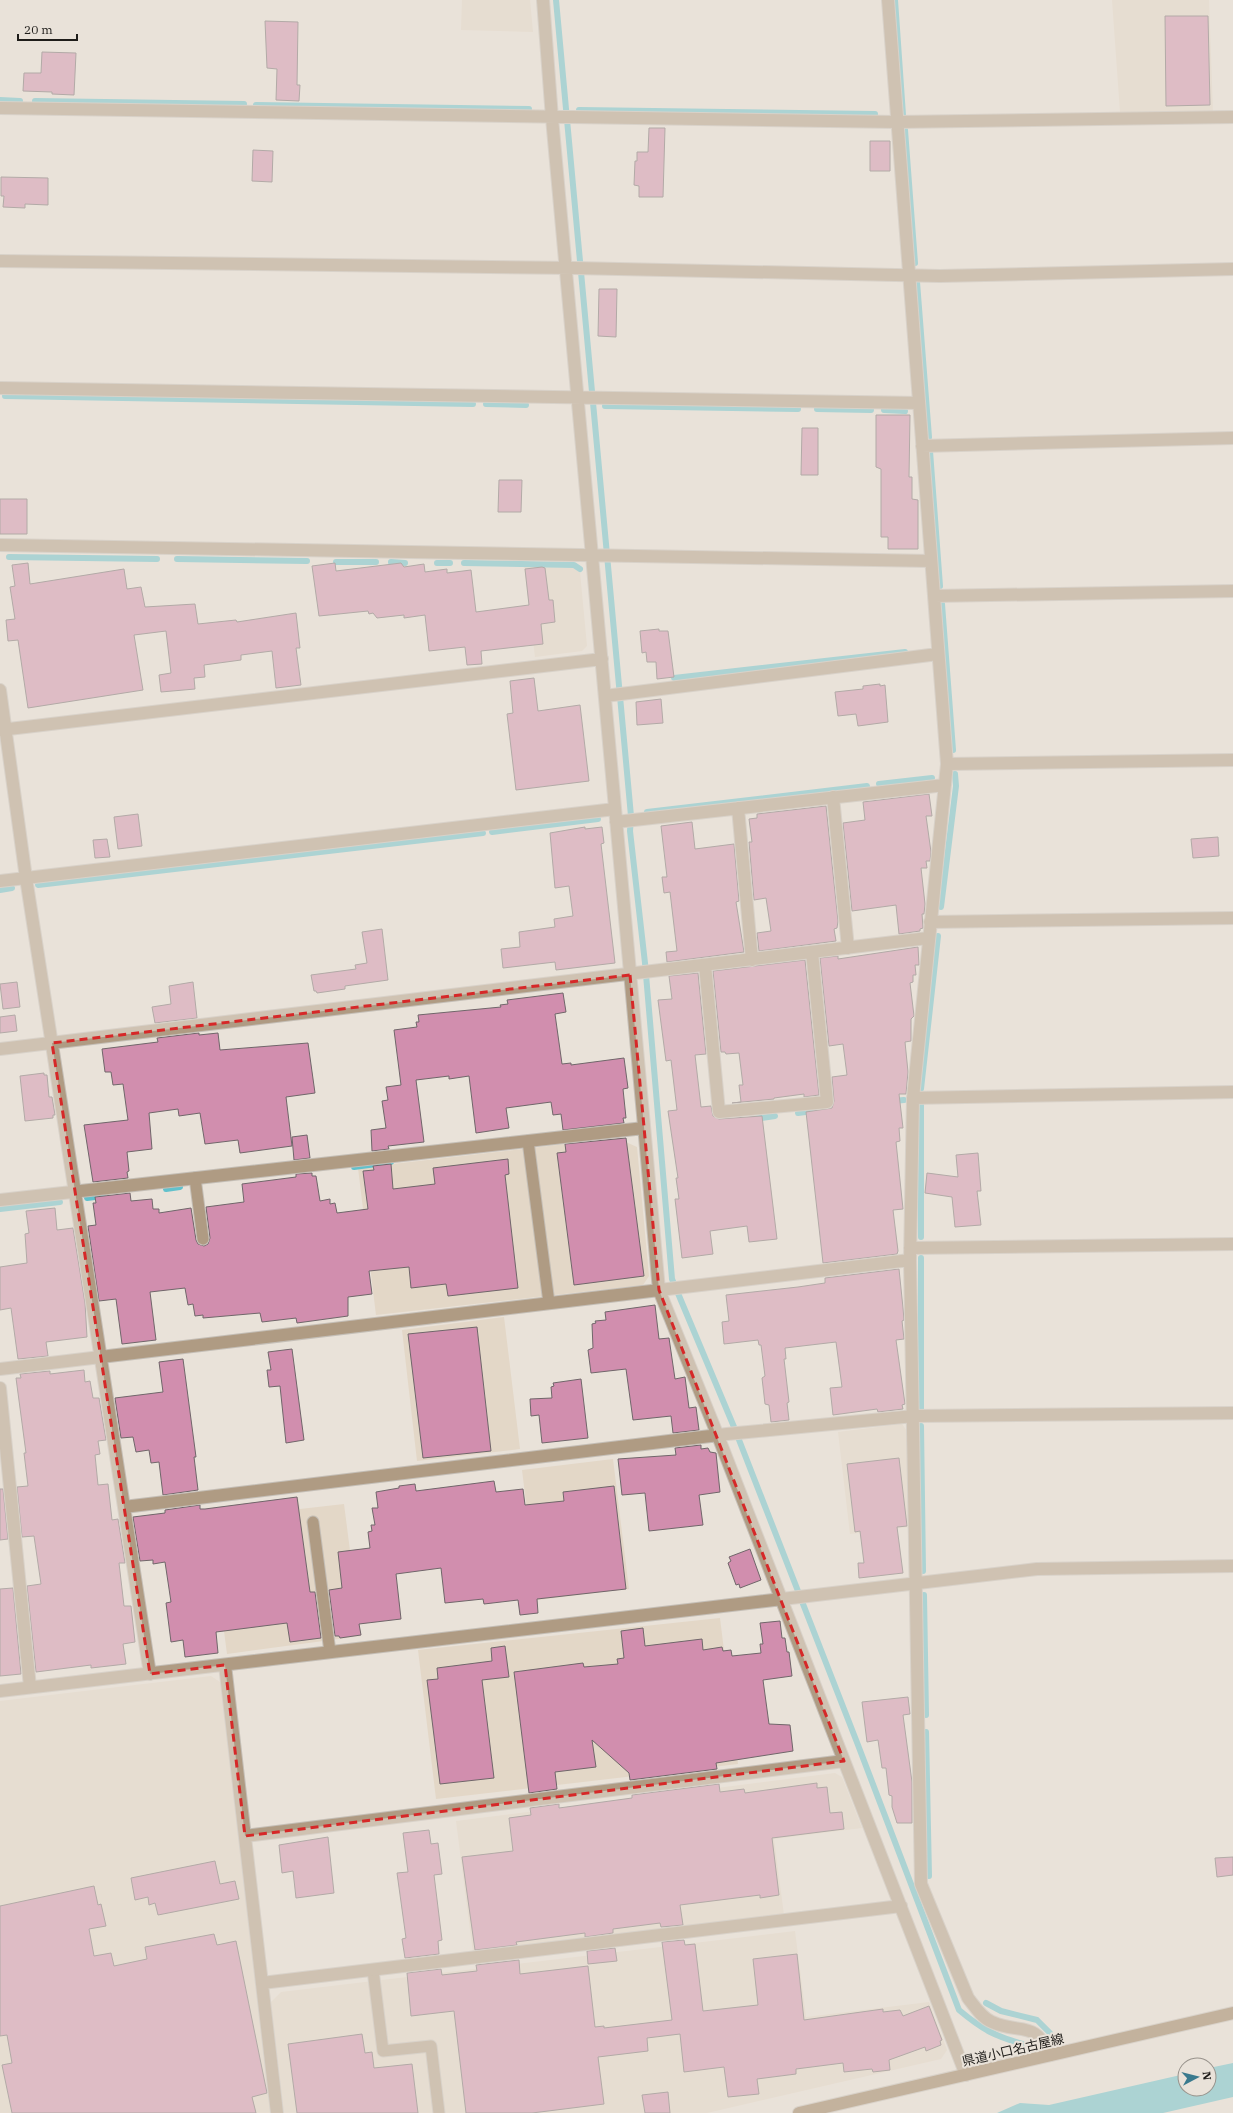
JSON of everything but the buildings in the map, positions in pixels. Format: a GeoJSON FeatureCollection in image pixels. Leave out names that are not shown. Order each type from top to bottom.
{"type":"FeatureCollection","features":[{"type":"Feature","properties":{"kind":"main road","name":"県道小口名古屋線"},"geometry":{"type":"LineString","coordinates":[[799,2113],[1233,2013]]}},
{"type":"Feature","properties":{"kind":"street"},"geometry":{"type":"LineString","coordinates":[[543,0],[556,118],[582,397],[602,659],[614,695],[615,808],[625,821],[644,1128],[665,1289],[787,1599],[844,1761],[966,2075]]}},
{"type":"Feature","properties":{"kind":"street"},"geometry":{"type":"LineString","coordinates":[[888,0],[908,275],[947,764],[928,938],[913,1098],[910,1254],[921,1884],[972,2003],[979,2012],[992,2022],[1033,2032],[1043,2039],[1050,2056]]}},
{"type":"Feature","properties":{"kind":"street"},"geometry":{"type":"LineString","coordinates":[[0,108],[556,118],[897,122],[1233,117]]}},
{"type":"Feature","properties":{"kind":"street"},"geometry":{"type":"LineString","coordinates":[[0,261],[570,268],[940,276],[1233,269]]}},
{"type":"Feature","properties":{"kind":"street"},"geometry":{"type":"LineString","coordinates":[[0,388],[919,403]]}},
{"type":"Feature","properties":{"kind":"street"},"geometry":{"type":"LineString","coordinates":[[922,446],[1233,438]]}},
{"type":"Feature","properties":{"kind":"street"},"geometry":{"type":"LineString","coordinates":[[0,545],[931,561]]}},
{"type":"Feature","properties":{"kind":"street"},"geometry":{"type":"LineString","coordinates":[[934,596],[1233,591]]}},
{"type":"Feature","properties":{"kind":"street"},"geometry":{"type":"LineString","coordinates":[[614,695],[938,654]]}},
{"type":"Feature","properties":{"kind":"street"},"geometry":{"type":"LineString","coordinates":[[3,730],[602,659]]}},
{"type":"Feature","properties":{"kind":"street"},"geometry":{"type":"LineString","coordinates":[[0,690],[3,730],[150,1674]]}},
{"type":"Feature","properties":{"kind":"street"},"geometry":{"type":"LineString","coordinates":[[947,764],[1233,760]]}},
{"type":"Feature","properties":{"kind":"street"},"geometry":{"type":"LineString","coordinates":[[625,821],[945,785]]}},
{"type":"Feature","properties":{"kind":"street"},"geometry":{"type":"LineString","coordinates":[[833,797],[848,948]]}},
{"type":"Feature","properties":{"kind":"street"},"geometry":{"type":"LineString","coordinates":[[0,881],[615,808]]}},
{"type":"Feature","properties":{"kind":"street"},"geometry":{"type":"LineString","coordinates":[[738,808],[752,960]]}},
{"type":"Feature","properties":{"kind":"street"},"geometry":{"type":"LineString","coordinates":[[930,922],[1233,918]]}},
{"type":"Feature","properties":{"kind":"street"},"geometry":{"type":"LineString","coordinates":[[0,1049],[705,966],[928,938]]}},
{"type":"Feature","properties":{"kind":"street"},"geometry":{"type":"LineString","coordinates":[[705,966],[719,1112],[827,1102],[812,952]]}},
{"type":"Feature","properties":{"kind":"street"},"geometry":{"type":"LineString","coordinates":[[913,1098],[1233,1092]]}},
{"type":"Feature","properties":{"kind":"street"},"geometry":{"type":"LineString","coordinates":[[0,1200],[644,1128]]}},
{"type":"Feature","properties":{"kind":"street"},"geometry":{"type":"LineString","coordinates":[[0,1369],[683,1287],[910,1254],[1233,1244]]}},
{"type":"Feature","properties":{"kind":"street"},"geometry":{"type":"LineString","coordinates":[[0,1388],[30,1687]]}},
{"type":"Feature","properties":{"kind":"street"},"geometry":{"type":"LineString","coordinates":[[124,1507],[723,1435],[914,1416],[1233,1414]]}},
{"type":"Feature","properties":{"kind":"street"},"geometry":{"type":"LineString","coordinates":[[0,1691],[1037,1569],[1233,1566]]}},
{"type":"Feature","properties":{"kind":"street"},"geometry":{"type":"LineString","coordinates":[[225,1665],[277,2113]]}},
{"type":"Feature","properties":{"kind":"street"},"geometry":{"type":"LineString","coordinates":[[245,1836],[844,1761]]}},
{"type":"Feature","properties":{"kind":"street"},"geometry":{"type":"LineString","coordinates":[[262,1983],[901,1906]]}},
{"type":"Feature","properties":{"kind":"lane"},"geometry":{"type":"LineString","coordinates":[[528,1141],[549,1303]]}},
{"type":"Feature","properties":{"kind":"lane"},"geometry":{"type":"LineString","coordinates":[[195,1178],[203,1239]]}},
{"type":"Feature","properties":{"kind":"lane"},"geometry":{"type":"LineString","coordinates":[[313,1522],[330,1652]]}},
{"type":"Feature","properties":{"kind":"lane"},"geometry":{"type":"LineString","coordinates":[[373,1970],[383,2051],[431,2046],[439,2113]]}},
{"type":"Feature","properties":{"kind":"highlighted area"},"geometry":{"type":"Polygon","coordinates":[[[630,975],[659,1290],[844,1761],[245,1836],[225,1665],[150,1674],[52,1043],[630,975]]]}},
{"type":"Feature","properties":{"kind":"shaded area"},"geometry":{"type":"Polygon","coordinates":[[[462,0],[530,0],[533,32],[461,30],[462,0]]]}},
{"type":"Feature","properties":{"kind":"shaded area"},"geometry":{"type":"Polygon","coordinates":[[[1112,0],[1209,0],[1213,112],[1120,112],[1112,0]]]}},
{"type":"Feature","properties":{"kind":"shaded area"},"geometry":{"type":"Polygon","coordinates":[[[524,566],[574,568],[580,572],[587,646],[582,651],[535,657],[524,566]]]}},
{"type":"Feature","properties":{"kind":"shaded area"},"geometry":{"type":"Polygon","coordinates":[[[617,1138],[637,1147],[649,1276],[643,1285],[376,1315],[358,1168],[617,1138]]]}},
{"type":"Feature","properties":{"kind":"shaded area"},"geometry":{"type":"Polygon","coordinates":[[[504,1317],[520,1449],[417,1461],[402,1330],[504,1317]]]}},
{"type":"Feature","properties":{"kind":"shaded area"},"geometry":{"type":"Polygon","coordinates":[[[902,1424],[907,1431],[909,1527],[850,1534],[838,1432],[902,1424]]]}},
{"type":"Feature","properties":{"kind":"shaded area"},"geometry":{"type":"Polygon","coordinates":[[[613,1459],[629,1589],[538,1600],[522,1470],[613,1459]]]}},
{"type":"Feature","properties":{"kind":"shaded area"},"geometry":{"type":"Polygon","coordinates":[[[298,1497],[300,1509],[344,1504],[361,1636],[227,1654],[208,1508],[298,1497]]]}},
{"type":"Feature","properties":{"kind":"shaded area"},"geometry":{"type":"Polygon","coordinates":[[[720,1618],[738,1764],[436,1799],[418,1650],[720,1618]]]}},
{"type":"Feature","properties":{"kind":"shaded area"},"geometry":{"type":"Polygon","coordinates":[[[211,1676],[220,1682],[270,2113],[0,2113],[0,1701],[211,1676]]]}},
{"type":"Feature","properties":{"kind":"shaded area"},"geometry":{"type":"Polygon","coordinates":[[[835,1773],[842,1777],[862,1828],[774,1839],[784,1915],[473,1953],[456,1821],[835,1773]]]}},
{"type":"Feature","properties":{"kind":"shaded area"},"geometry":{"type":"Polygon","coordinates":[[[795,1931],[806,2017],[929,2002],[947,2050],[941,2059],[707,2113],[284,2113],[271,2002],[281,1992],[795,1931]]]}},
{"type":"Feature","properties":{"kind":"water"},"geometry":{"type":"Polygon","coordinates":[[[1233,2063],[1233,2097],[1163,2113],[997,2113],[1020,2103],[1049,2105],[1177,2076],[1177,2097],[1217,2097],[1217,2066],[1233,2063]]]}},
{"type":"Feature","properties":{"kind":"waterway"},"geometry":{"type":"LineString","coordinates":[[556,0],[631,816],[630,831],[645,963],[672,1279],[734,1427],[959,2010],[990,2032],[1026,2045],[1028,2055]]}},
{"type":"Feature","properties":{"kind":"waterway"},"geometry":{"type":"LineString","coordinates":[[895,0],[903,115]]}},
{"type":"Feature","properties":{"kind":"waterway"},"geometry":{"type":"LineString","coordinates":[[0,100],[20,101]]}},
{"type":"Feature","properties":{"kind":"waterway"},"geometry":{"type":"LineString","coordinates":[[35,101],[244,104]]}},
{"type":"Feature","properties":{"kind":"waterway"},"geometry":{"type":"LineString","coordinates":[[256,105],[529,109]]}},
{"type":"Feature","properties":{"kind":"waterway"},"geometry":{"type":"LineString","coordinates":[[579,110],[875,114]]}},
{"type":"Feature","properties":{"kind":"waterway"},"geometry":{"type":"LineString","coordinates":[[905,130],[915,263]]}},
{"type":"Feature","properties":{"kind":"waterway"},"geometry":{"type":"LineString","coordinates":[[917,282],[929,437]]}},
{"type":"Feature","properties":{"kind":"waterway"},"geometry":{"type":"LineString","coordinates":[[5,396],[473,404]]}},
{"type":"Feature","properties":{"kind":"waterway"},"geometry":{"type":"LineString","coordinates":[[486,404],[526,405]]}},
{"type":"Feature","properties":{"kind":"waterway"},"geometry":{"type":"LineString","coordinates":[[605,406],[798,409]]}},
{"type":"Feature","properties":{"kind":"waterway"},"geometry":{"type":"LineString","coordinates":[[817,409],[871,410]]}},
{"type":"Feature","properties":{"kind":"waterway"},"geometry":{"type":"LineString","coordinates":[[884,410],[905,411]]}},
{"type":"Feature","properties":{"kind":"waterway"},"geometry":{"type":"LineString","coordinates":[[930,451],[940,586]]}},
{"type":"Feature","properties":{"kind":"waterway"},"geometry":{"type":"LineString","coordinates":[[9,557],[157,559]]}},
{"type":"Feature","properties":{"kind":"waterway"},"geometry":{"type":"LineString","coordinates":[[177,559],[307,561]]}},
{"type":"Feature","properties":{"kind":"waterway"},"geometry":{"type":"LineString","coordinates":[[336,562],[376,562]]}},
{"type":"Feature","properties":{"kind":"waterway"},"geometry":{"type":"LineString","coordinates":[[391,562],[405,563]]}},
{"type":"Feature","properties":{"kind":"waterway"},"geometry":{"type":"LineString","coordinates":[[437,563],[450,563]]}},
{"type":"Feature","properties":{"kind":"waterway"},"geometry":{"type":"LineString","coordinates":[[464,563],[574,565],[580,569]]}},
{"type":"Feature","properties":{"kind":"waterway"},"geometry":{"type":"LineString","coordinates":[[942,604],[953,750]]}},
{"type":"Feature","properties":{"kind":"waterway"},"geometry":{"type":"LineString","coordinates":[[674,678],[905,652]]}},
{"type":"Feature","properties":{"kind":"waterway"},"geometry":{"type":"LineString","coordinates":[[941,907],[956,786],[955,774]]}},
{"type":"Feature","properties":{"kind":"waterway"},"geometry":{"type":"LineString","coordinates":[[879,784],[932,778]]}},
{"type":"Feature","properties":{"kind":"waterway"},"geometry":{"type":"LineString","coordinates":[[647,812],[867,786]]}},
{"type":"Feature","properties":{"kind":"waterway"},"geometry":{"type":"LineString","coordinates":[[492,832],[598,819]]}},
{"type":"Feature","properties":{"kind":"waterway"},"geometry":{"type":"LineString","coordinates":[[38,885],[483,833]]}},
{"type":"Feature","properties":{"kind":"waterway"},"geometry":{"type":"LineString","coordinates":[[0,890],[12,888]]}},
{"type":"Feature","properties":{"kind":"waterway"},"geometry":{"type":"LineString","coordinates":[[921,1089],[938,936]]}},
{"type":"Feature","properties":{"kind":"waterway"},"geometry":{"type":"LineString","coordinates":[[893,1101],[904,1100]]}},
{"type":"Feature","properties":{"kind":"waterway"},"geometry":{"type":"LineString","coordinates":[[921,1104],[921,1237]]}},
{"type":"Feature","properties":{"kind":"waterway"},"geometry":{"type":"LineString","coordinates":[[798,1113],[813,1111]]}},
{"type":"Feature","properties":{"kind":"waterway"},"geometry":{"type":"LineString","coordinates":[[754,1119],[775,1116]]}},
{"type":"Feature","properties":{"kind":"waterway"},"geometry":{"type":"LineString","coordinates":[[354,1167],[391,1162]]}},
{"type":"Feature","properties":{"kind":"waterway"},"geometry":{"type":"LineString","coordinates":[[166,1189],[180,1187]]}},
{"type":"Feature","properties":{"kind":"waterway"},"geometry":{"type":"LineString","coordinates":[[87,1198],[103,1196]]}},
{"type":"Feature","properties":{"kind":"waterway"},"geometry":{"type":"LineString","coordinates":[[0,1209],[60,1202]]}},
{"type":"Feature","properties":{"kind":"waterway"},"geometry":{"type":"LineString","coordinates":[[921,1258],[921,1409]]}},
{"type":"Feature","properties":{"kind":"waterway"},"geometry":{"type":"LineString","coordinates":[[921,1426],[923,1571]]}},
{"type":"Feature","properties":{"kind":"waterway"},"geometry":{"type":"LineString","coordinates":[[924,1595],[926,1715]]}},
{"type":"Feature","properties":{"kind":"waterway"},"geometry":{"type":"LineString","coordinates":[[926,1732],[929,1876]]}},
{"type":"Feature","properties":{"kind":"waterway"},"geometry":{"type":"LineString","coordinates":[[986,2003],[1001,2011],[1037,2020],[1050,2033]]}}]}
